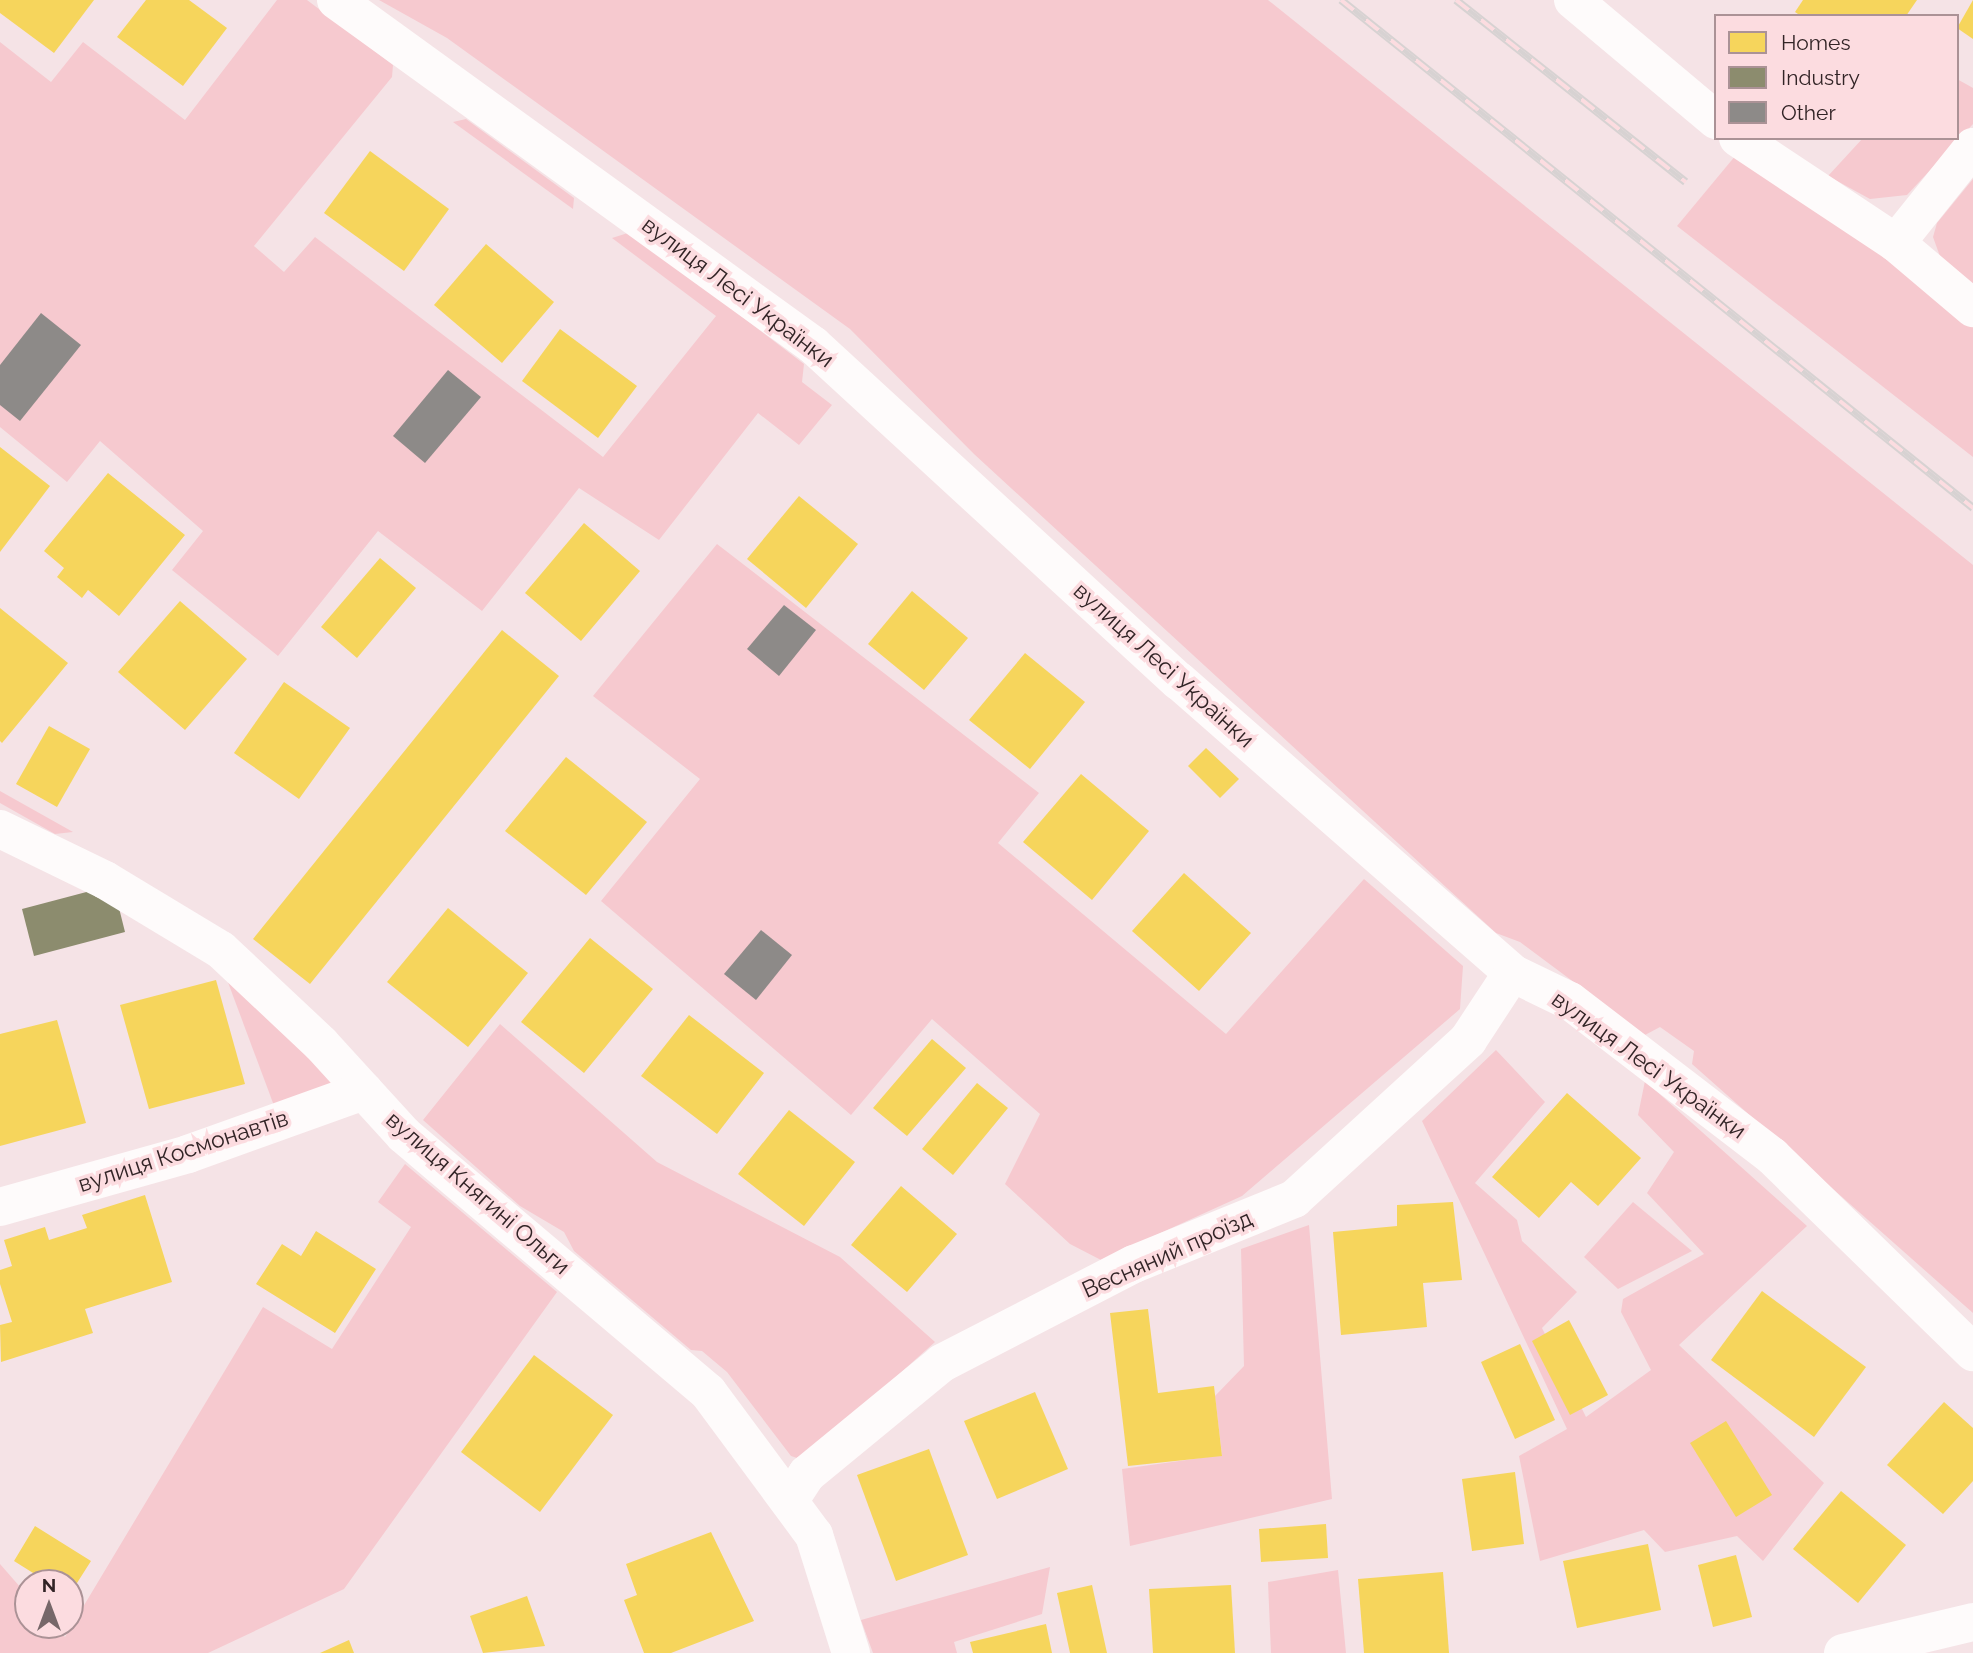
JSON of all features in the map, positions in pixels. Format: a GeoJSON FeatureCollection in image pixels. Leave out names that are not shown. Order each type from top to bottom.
{"type":"FeatureCollection","features":[{"type":"Feature","properties":{"kind":"street","name":"вулиця Лесі Українки"},"geometry":{"type":"LineString","coordinates":[[336,0],[813,345],[1179,681],[1512,973],[1570,1001],[1772,1156],[1973,1352]]}},
{"type":"Feature","properties":{"kind":"street"},"geometry":{"type":"LineString","coordinates":[[1573,0],[1714,118]]}},
{"type":"Feature","properties":{"kind":"street"},"geometry":{"type":"LineString","coordinates":[[1741,140],[1896,243],[1973,308]]}},
{"type":"Feature","properties":{"kind":"street"},"geometry":{"type":"LineString","coordinates":[[1896,243],[1973,147]]}},
{"type":"Feature","properties":{"kind":"street","name":"вулиця Княгині Ольги"},"geometry":{"type":"LineString","coordinates":[[0,829],[105,880],[221,950],[365,1091],[404,1135],[708,1392],[814,1535],[851,1653]]}},
{"type":"Feature","properties":{"kind":"street","name":"Весняний проїзд"},"geometry":{"type":"LineString","coordinates":[[790,1500],[807,1474],[943,1363],[1133,1264],[1294,1199],[1468,1040],[1512,973]]}},
{"type":"Feature","properties":{"kind":"street","name":"вулиця Космонавтів"},"geometry":{"type":"LineString","coordinates":[[0,1207],[188,1154],[365,1091]]}},
{"type":"Feature","properties":{"kind":"street"},"geometry":{"type":"LineString","coordinates":[[1843,1653],[1973,1622]]}},
{"type":"Feature","properties":{"kind":"shaded area"},"geometry":{"type":"Polygon","coordinates":[[[277,0],[307,0],[393,65],[392,77],[254,246],[284,272],[315,237],[603,457],[716,316],[612,238],[631,232],[804,364],[802,382],[832,405],[799,445],[758,413],[659,540],[579,488],[482,611],[378,531],[278,656],[172,570],[203,531],[100,441],[67,482],[0,427],[0,42],[51,82],[83,42],[185,120],[277,0]]]}},
{"type":"Feature","properties":{"kind":"shaded area"},"geometry":{"type":"Polygon","coordinates":[[[379,0],[1268,0],[1973,565],[1973,1313],[1692,1064],[1694,1051],[1660,1027],[1645,1035],[1520,942],[1496,933],[974,454],[850,329],[447,38],[379,0]]]}},
{"type":"Feature","properties":{"kind":"shaded area"},"geometry":{"type":"Polygon","coordinates":[[[1959,80],[1973,88],[1973,124],[1959,139],[1959,80]]]}},
{"type":"Feature","properties":{"kind":"shaded area"},"geometry":{"type":"Polygon","coordinates":[[[466,119],[574,198],[573,209],[453,122],[466,119]]]}},
{"type":"Feature","properties":{"kind":"shaded area"},"geometry":{"type":"Polygon","coordinates":[[[1861,140],[1958,140],[1907,195],[1870,199],[1828,176],[1861,140]]]}},
{"type":"Feature","properties":{"kind":"shaded area"},"geometry":{"type":"Polygon","coordinates":[[[1736,155],[1891,261],[1973,326],[1973,457],[1677,226],[1736,155]]]}},
{"type":"Feature","properties":{"kind":"shaded area"},"geometry":{"type":"Polygon","coordinates":[[[1973,179],[1973,294],[1946,273],[1933,237],[1937,223],[1973,179]]]}},
{"type":"Feature","properties":{"kind":"shaded area"},"geometry":{"type":"Polygon","coordinates":[[[717,544],[1039,793],[998,843],[1226,1034],[1364,879],[1463,966],[1460,1009],[1242,1196],[1101,1260],[1070,1244],[1005,1184],[1040,1114],[932,1019],[851,1115],[601,901],[700,779],[593,696],[717,544]]]}},
{"type":"Feature","properties":{"kind":"shaded area"},"geometry":{"type":"Polygon","coordinates":[[[0,791],[73,832],[55,834],[0,803],[0,791]]]}},
{"type":"Feature","properties":{"kind":"shaded area"},"geometry":{"type":"Polygon","coordinates":[[[226,977],[338,1084],[276,1111],[226,977]]]}},
{"type":"Feature","properties":{"kind":"shaded area"},"geometry":{"type":"Polygon","coordinates":[[[500,1024],[657,1162],[840,1257],[935,1342],[803,1460],[791,1456],[727,1372],[702,1351],[691,1350],[574,1251],[564,1232],[520,1206],[423,1120],[500,1024]]]}},
{"type":"Feature","properties":{"kind":"shaded area"},"geometry":{"type":"Polygon","coordinates":[[[1496,1050],[1545,1102],[1475,1183],[1517,1220],[1522,1241],[1577,1292],[1542,1328],[1586,1417],[1651,1370],[1621,1312],[1623,1299],[1704,1254],[1647,1193],[1674,1152],[1638,1115],[1645,1081],[1807,1226],[1679,1345],[1824,1483],[1763,1561],[1737,1536],[1665,1552],[1644,1530],[1540,1561],[1519,1456],[1567,1429],[1422,1121],[1496,1050]]]}},
{"type":"Feature","properties":{"kind":"shaded area"},"geometry":{"type":"Polygon","coordinates":[[[405,1164],[557,1292],[344,1589],[208,1653],[0,1653],[0,1564],[14,1580],[14,1639],[84,1639],[84,1605],[263,1307],[332,1349],[411,1227],[378,1202],[405,1164]]]}},
{"type":"Feature","properties":{"kind":"shaded area"},"geometry":{"type":"Polygon","coordinates":[[[1633,1202],[1692,1251],[1618,1289],[1584,1257],[1633,1202]]]}},
{"type":"Feature","properties":{"kind":"shaded area"},"geometry":{"type":"Polygon","coordinates":[[[1309,1225],[1332,1499],[1130,1546],[1122,1469],[1222,1455],[1215,1396],[1244,1366],[1241,1249],[1309,1225]]]}},
{"type":"Feature","properties":{"kind":"shaded area"},"geometry":{"type":"Polygon","coordinates":[[[1050,1567],[1042,1614],[954,1642],[957,1653],[873,1653],[861,1620],[1050,1567]]]}},
{"type":"Feature","properties":{"kind":"shaded area"},"geometry":{"type":"Polygon","coordinates":[[[1338,1570],[1346,1653],[1271,1653],[1268,1582],[1338,1570]]]}},
{"type":"Feature","properties":{"kind":"building: Homes"},"geometry":{"type":"Polygon","coordinates":[[[0,0],[94,0],[54,53],[0,13],[0,0]]]}},
{"type":"Feature","properties":{"kind":"building: Homes"},"geometry":{"type":"Polygon","coordinates":[[[146,0],[189,0],[227,28],[183,86],[117,37],[146,0]]]}},
{"type":"Feature","properties":{"kind":"building: Homes"},"geometry":{"type":"Polygon","coordinates":[[[1803,0],[1917,0],[1907,14],[1795,12],[1803,0]]]}},
{"type":"Feature","properties":{"kind":"building: Homes"},"geometry":{"type":"Polygon","coordinates":[[[1973,0],[1973,39],[1959,29],[1973,0]]]}},
{"type":"Feature","properties":{"kind":"building: Homes"},"geometry":{"type":"Polygon","coordinates":[[[370,151],[449,209],[404,271],[324,213],[370,151]]]}},
{"type":"Feature","properties":{"kind":"building: Homes"},"geometry":{"type":"Polygon","coordinates":[[[486,244],[554,302],[502,363],[434,305],[486,244]]]}},
{"type":"Feature","properties":{"kind":"building: Homes"},"geometry":{"type":"Polygon","coordinates":[[[560,329],[637,386],[598,438],[522,381],[560,329]]]}},
{"type":"Feature","properties":{"kind":"building: Homes"},"geometry":{"type":"Polygon","coordinates":[[[0,447],[50,486],[0,552],[0,447]]]}},
{"type":"Feature","properties":{"kind":"building: Homes"},"geometry":{"type":"Polygon","coordinates":[[[108,473],[185,535],[119,616],[88,590],[82,598],[57,577],[64,568],[44,551],[108,473]]]}},
{"type":"Feature","properties":{"kind":"building: Homes"},"geometry":{"type":"Polygon","coordinates":[[[799,496],[858,544],[806,608],[747,559],[799,496]]]}},
{"type":"Feature","properties":{"kind":"building: Homes"},"geometry":{"type":"Polygon","coordinates":[[[584,523],[640,571],[581,641],[525,593],[584,523]]]}},
{"type":"Feature","properties":{"kind":"building: Homes"},"geometry":{"type":"Polygon","coordinates":[[[380,558],[416,588],[357,658],[321,627],[380,558]]]}},
{"type":"Feature","properties":{"kind":"building: Homes"},"geometry":{"type":"Polygon","coordinates":[[[912,591],[968,638],[924,690],[868,644],[912,591]]]}},
{"type":"Feature","properties":{"kind":"building: Homes"},"geometry":{"type":"Polygon","coordinates":[[[180,601],[247,659],[185,730],[118,672],[180,601]]]}},
{"type":"Feature","properties":{"kind":"building: Homes"},"geometry":{"type":"Polygon","coordinates":[[[0,608],[68,663],[2,743],[0,741],[0,608]]]}},
{"type":"Feature","properties":{"kind":"building: Homes"},"geometry":{"type":"Polygon","coordinates":[[[502,630],[559,676],[310,984],[253,939],[502,630]]]}},
{"type":"Feature","properties":{"kind":"building: Homes"},"geometry":{"type":"Polygon","coordinates":[[[1025,653],[1085,702],[1030,769],[969,720],[1025,653]]]}},
{"type":"Feature","properties":{"kind":"building: Homes"},"geometry":{"type":"Polygon","coordinates":[[[284,682],[350,728],[299,799],[234,753],[284,682]]]}},
{"type":"Feature","properties":{"kind":"building: Homes"},"geometry":{"type":"Polygon","coordinates":[[[49,726],[90,749],[57,807],[16,784],[49,726]]]}},
{"type":"Feature","properties":{"kind":"building: Homes"},"geometry":{"type":"Polygon","coordinates":[[[1206,748],[1239,779],[1220,798],[1188,766],[1206,748]]]}},
{"type":"Feature","properties":{"kind":"building: Homes"},"geometry":{"type":"Polygon","coordinates":[[[566,757],[647,822],[586,895],[505,831],[566,757]]]}},
{"type":"Feature","properties":{"kind":"building: Homes"},"geometry":{"type":"Polygon","coordinates":[[[1081,774],[1149,831],[1092,900],[1023,842],[1081,774]]]}},
{"type":"Feature","properties":{"kind":"building: Homes"},"geometry":{"type":"Polygon","coordinates":[[[1184,873],[1251,933],[1199,991],[1132,931],[1184,873]]]}},
{"type":"Feature","properties":{"kind":"building: Homes"},"geometry":{"type":"Polygon","coordinates":[[[448,908],[528,973],[468,1047],[387,982],[448,908]]]}},
{"type":"Feature","properties":{"kind":"building: Homes"},"geometry":{"type":"Polygon","coordinates":[[[590,938],[653,989],[584,1073],[521,1022],[590,938]]]}},
{"type":"Feature","properties":{"kind":"building: Homes"},"geometry":{"type":"Polygon","coordinates":[[[216,980],[245,1084],[149,1109],[120,1005],[216,980]]]}},
{"type":"Feature","properties":{"kind":"building: Homes"},"geometry":{"type":"Polygon","coordinates":[[[689,1015],[764,1073],[717,1134],[641,1076],[689,1015]]]}},
{"type":"Feature","properties":{"kind":"building: Homes"},"geometry":{"type":"Polygon","coordinates":[[[57,1020],[86,1123],[0,1146],[0,1034],[57,1020]]]}},
{"type":"Feature","properties":{"kind":"building: Homes"},"geometry":{"type":"Polygon","coordinates":[[[932,1039],[966,1068],[907,1136],[873,1108],[932,1039]]]}},
{"type":"Feature","properties":{"kind":"building: Homes"},"geometry":{"type":"Polygon","coordinates":[[[977,1083],[1008,1108],[953,1175],[922,1149],[977,1083]]]}},
{"type":"Feature","properties":{"kind":"building: Homes"},"geometry":{"type":"Polygon","coordinates":[[[1567,1093],[1641,1158],[1598,1206],[1571,1182],[1539,1218],[1492,1177],[1567,1093]]]}},
{"type":"Feature","properties":{"kind":"building: Homes"},"geometry":{"type":"Polygon","coordinates":[[[789,1110],[855,1162],[804,1226],[738,1174],[789,1110]]]}},
{"type":"Feature","properties":{"kind":"building: Homes"},"geometry":{"type":"Polygon","coordinates":[[[901,1186],[957,1234],[907,1292],[851,1245],[901,1186]]]}},
{"type":"Feature","properties":{"kind":"building: Homes"},"geometry":{"type":"Polygon","coordinates":[[[145,1195],[172,1282],[85,1309],[93,1333],[1,1362],[0,1325],[12,1322],[0,1284],[0,1270],[12,1266],[4,1240],[45,1227],[49,1240],[87,1228],[82,1215],[145,1195]]]}},
{"type":"Feature","properties":{"kind":"building: Homes"},"geometry":{"type":"Polygon","coordinates":[[[1453,1202],[1462,1280],[1423,1283],[1427,1327],[1341,1335],[1333,1232],[1397,1226],[1397,1205],[1453,1202]]]}},
{"type":"Feature","properties":{"kind":"building: Homes"},"geometry":{"type":"Polygon","coordinates":[[[316,1231],[376,1269],[335,1333],[256,1284],[282,1244],[301,1256],[316,1231]]]}},
{"type":"Feature","properties":{"kind":"building: Homes"},"geometry":{"type":"Polygon","coordinates":[[[1762,1291],[1866,1367],[1814,1437],[1711,1360],[1762,1291]]]}},
{"type":"Feature","properties":{"kind":"building: Homes"},"geometry":{"type":"Polygon","coordinates":[[[1148,1309],[1158,1393],[1214,1386],[1222,1456],[1128,1466],[1110,1313],[1148,1309]]]}},
{"type":"Feature","properties":{"kind":"building: Homes"},"geometry":{"type":"Polygon","coordinates":[[[1569,1320],[1608,1395],[1570,1415],[1532,1341],[1569,1320]]]}},
{"type":"Feature","properties":{"kind":"building: Homes"},"geometry":{"type":"Polygon","coordinates":[[[1520,1344],[1555,1420],[1515,1439],[1481,1362],[1520,1344]]]}},
{"type":"Feature","properties":{"kind":"building: Homes"},"geometry":{"type":"Polygon","coordinates":[[[534,1355],[613,1415],[540,1512],[461,1452],[534,1355]]]}},
{"type":"Feature","properties":{"kind":"building: Homes"},"geometry":{"type":"Polygon","coordinates":[[[1035,1392],[1068,1469],[997,1499],[964,1421],[1035,1392]]]}},
{"type":"Feature","properties":{"kind":"building: Homes"},"geometry":{"type":"Polygon","coordinates":[[[1944,1402],[1973,1428],[1973,1481],[1943,1514],[1887,1465],[1944,1402]]]}},
{"type":"Feature","properties":{"kind":"building: Homes"},"geometry":{"type":"Polygon","coordinates":[[[1726,1421],[1772,1495],[1736,1517],[1690,1443],[1726,1421]]]}},
{"type":"Feature","properties":{"kind":"building: Homes"},"geometry":{"type":"Polygon","coordinates":[[[929,1449],[968,1555],[896,1581],[857,1475],[929,1449]]]}},
{"type":"Feature","properties":{"kind":"building: Homes"},"geometry":{"type":"Polygon","coordinates":[[[1515,1472],[1524,1544],[1472,1551],[1462,1479],[1515,1472]]]}},
{"type":"Feature","properties":{"kind":"building: Homes"},"geometry":{"type":"Polygon","coordinates":[[[1841,1491],[1906,1545],[1858,1603],[1793,1549],[1841,1491]]]}},
{"type":"Feature","properties":{"kind":"building: Homes"},"geometry":{"type":"Polygon","coordinates":[[[1326,1524],[1328,1558],[1261,1562],[1259,1529],[1326,1524]]]}},
{"type":"Feature","properties":{"kind":"building: Homes"},"geometry":{"type":"Polygon","coordinates":[[[35,1526],[91,1561],[84,1572],[84,1569],[27,1569],[14,1561],[35,1526]]]}},
{"type":"Feature","properties":{"kind":"building: Homes"},"geometry":{"type":"Polygon","coordinates":[[[711,1532],[754,1621],[671,1653],[644,1653],[624,1600],[637,1595],[626,1564],[711,1532]]]}},
{"type":"Feature","properties":{"kind":"building: Homes"},"geometry":{"type":"Polygon","coordinates":[[[1648,1544],[1661,1610],[1577,1628],[1563,1561],[1648,1544]]]}},
{"type":"Feature","properties":{"kind":"building: Homes"},"geometry":{"type":"Polygon","coordinates":[[[1736,1555],[1752,1617],[1713,1627],[1698,1565],[1736,1555]]]}},
{"type":"Feature","properties":{"kind":"building: Homes"},"geometry":{"type":"Polygon","coordinates":[[[1443,1572],[1449,1653],[1364,1653],[1358,1579],[1443,1572]]]}},
{"type":"Feature","properties":{"kind":"building: Homes"},"geometry":{"type":"Polygon","coordinates":[[[1092,1585],[1107,1653],[1070,1653],[1057,1593],[1092,1585]]]}},
{"type":"Feature","properties":{"kind":"building: Homes"},"geometry":{"type":"Polygon","coordinates":[[[1231,1585],[1235,1653],[1153,1653],[1149,1589],[1231,1585]]]}},
{"type":"Feature","properties":{"kind":"building: Homes"},"geometry":{"type":"Polygon","coordinates":[[[527,1596],[545,1646],[483,1653],[470,1616],[527,1596]]]}},
{"type":"Feature","properties":{"kind":"building: Homes"},"geometry":{"type":"Polygon","coordinates":[[[1046,1624],[1052,1653],[973,1653],[970,1642],[1046,1624]]]}},
{"type":"Feature","properties":{"kind":"building: Homes"},"geometry":{"type":"Polygon","coordinates":[[[349,1640],[354,1653],[320,1653],[349,1640]]]}},
{"type":"Feature","properties":{"kind":"building: Industry"},"geometry":{"type":"Polygon","coordinates":[[[94,890],[117,900],[125,932],[34,956],[22,909],[94,890]]]}},
{"type":"Feature","properties":{"kind":"building: Other"},"geometry":{"type":"Polygon","coordinates":[[[41,313],[81,345],[20,421],[0,405],[0,365],[41,313]]]}},
{"type":"Feature","properties":{"kind":"building: Other"},"geometry":{"type":"Polygon","coordinates":[[[448,370],[481,397],[425,463],[393,436],[448,370]]]}},
{"type":"Feature","properties":{"kind":"building: Other"},"geometry":{"type":"Polygon","coordinates":[[[784,605],[816,630],[779,676],[747,649],[784,605]]]}},
{"type":"Feature","properties":{"kind":"building: Other"},"geometry":{"type":"Polygon","coordinates":[[[761,930],[792,955],[756,1000],[724,974],[761,930]]]}},
{"type":"Feature","properties":{"kind":"railway"},"geometry":{"type":"LineString","coordinates":[[1341,0],[1973,508]]}},
{"type":"Feature","properties":{"kind":"railway"},"geometry":{"type":"LineString","coordinates":[[1456,0],[1686,182]]}}]}
